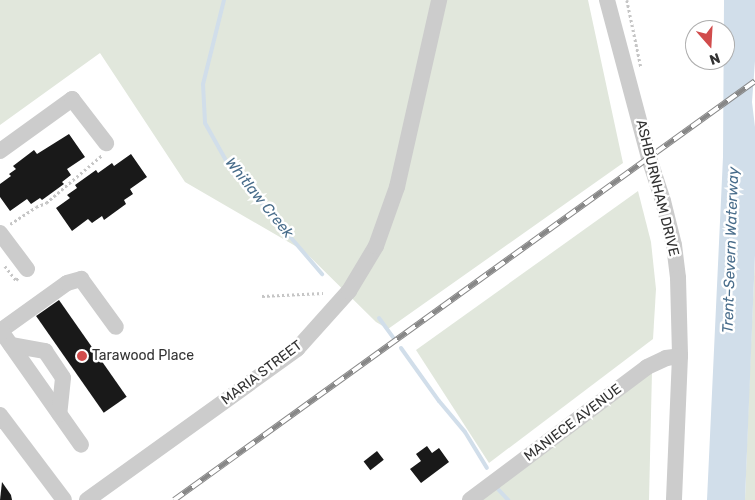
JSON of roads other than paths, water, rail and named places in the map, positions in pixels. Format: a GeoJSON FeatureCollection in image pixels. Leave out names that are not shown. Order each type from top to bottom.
{"type":"FeatureCollection","features":[{"type":"Feature","properties":{"kind":"street","name":"MARIA STREET"},"geometry":{"type":"LineString","coordinates":[[87,500],[297,349],[349,291],[376,246],[397,187],[439,0]]}},
{"type":"Feature","properties":{"kind":"street","name":"ASHBURNHAM DRIVE"},"geometry":{"type":"LineString","coordinates":[[607,0],[674,245],[678,278],[680,356],[674,500]]}},
{"type":"Feature","properties":{"kind":"street"},"geometry":{"type":"LineString","coordinates":[[0,151],[72,99],[106,143]]}},
{"type":"Feature","properties":{"kind":"street"},"geometry":{"type":"LineString","coordinates":[[4,229],[27,269]]}},
{"type":"Feature","properties":{"kind":"street"},"geometry":{"type":"LineString","coordinates":[[81,445],[0,331],[67,283],[81,279],[116,327]]}},
{"type":"Feature","properties":{"kind":"street"},"geometry":{"type":"LineString","coordinates":[[11,345],[44,351],[63,378],[59,414]]}},
{"type":"Feature","properties":{"kind":"street","name":"MANIECE AVENUE"},"geometry":{"type":"LineString","coordinates":[[470,500],[647,367],[666,358],[680,356]]}},
{"type":"Feature","properties":{"kind":"street"},"geometry":{"type":"LineString","coordinates":[[0,415],[64,500]]}},
{"type":"Feature","properties":{"kind":"water","name":"Trent–Severn Waterway"},"geometry":{"type":"Polygon","coordinates":[[[724,0],[755,0],[755,61],[752,102],[755,127],[755,255],[745,500],[707,500],[723,157],[724,70],[735,70],[735,20],[724,20],[724,0]]]}},
{"type":"Feature","properties":{"kind":"waterway","name":"Whitlaw Creek"},"geometry":{"type":"LineString","coordinates":[[224,0],[203,84],[205,123],[228,164],[322,274]]}},
{"type":"Feature","properties":{"kind":"waterway","name":"Whitlaw Creek"},"geometry":{"type":"LineString","coordinates":[[379,318],[393,337]]}},
{"type":"Feature","properties":{"kind":"waterway","name":"Whitlaw Creek"},"geometry":{"type":"LineString","coordinates":[[401,348],[439,401],[465,432],[487,468]]}},
{"type":"Feature","properties":{"kind":"waterway","name":"Whitlaw Creek"},"geometry":{"type":"LineString","coordinates":[[496,487],[508,500]]}},
{"type":"Feature","properties":{"kind":"railway"},"geometry":{"type":"LineString","coordinates":[[174,500],[755,81]]}},
{"type":"Feature","properties":{"kind":"place","name":"Tarawood Place"},"geometry":{"type":"Point","coordinates":[82,356]}}]}
